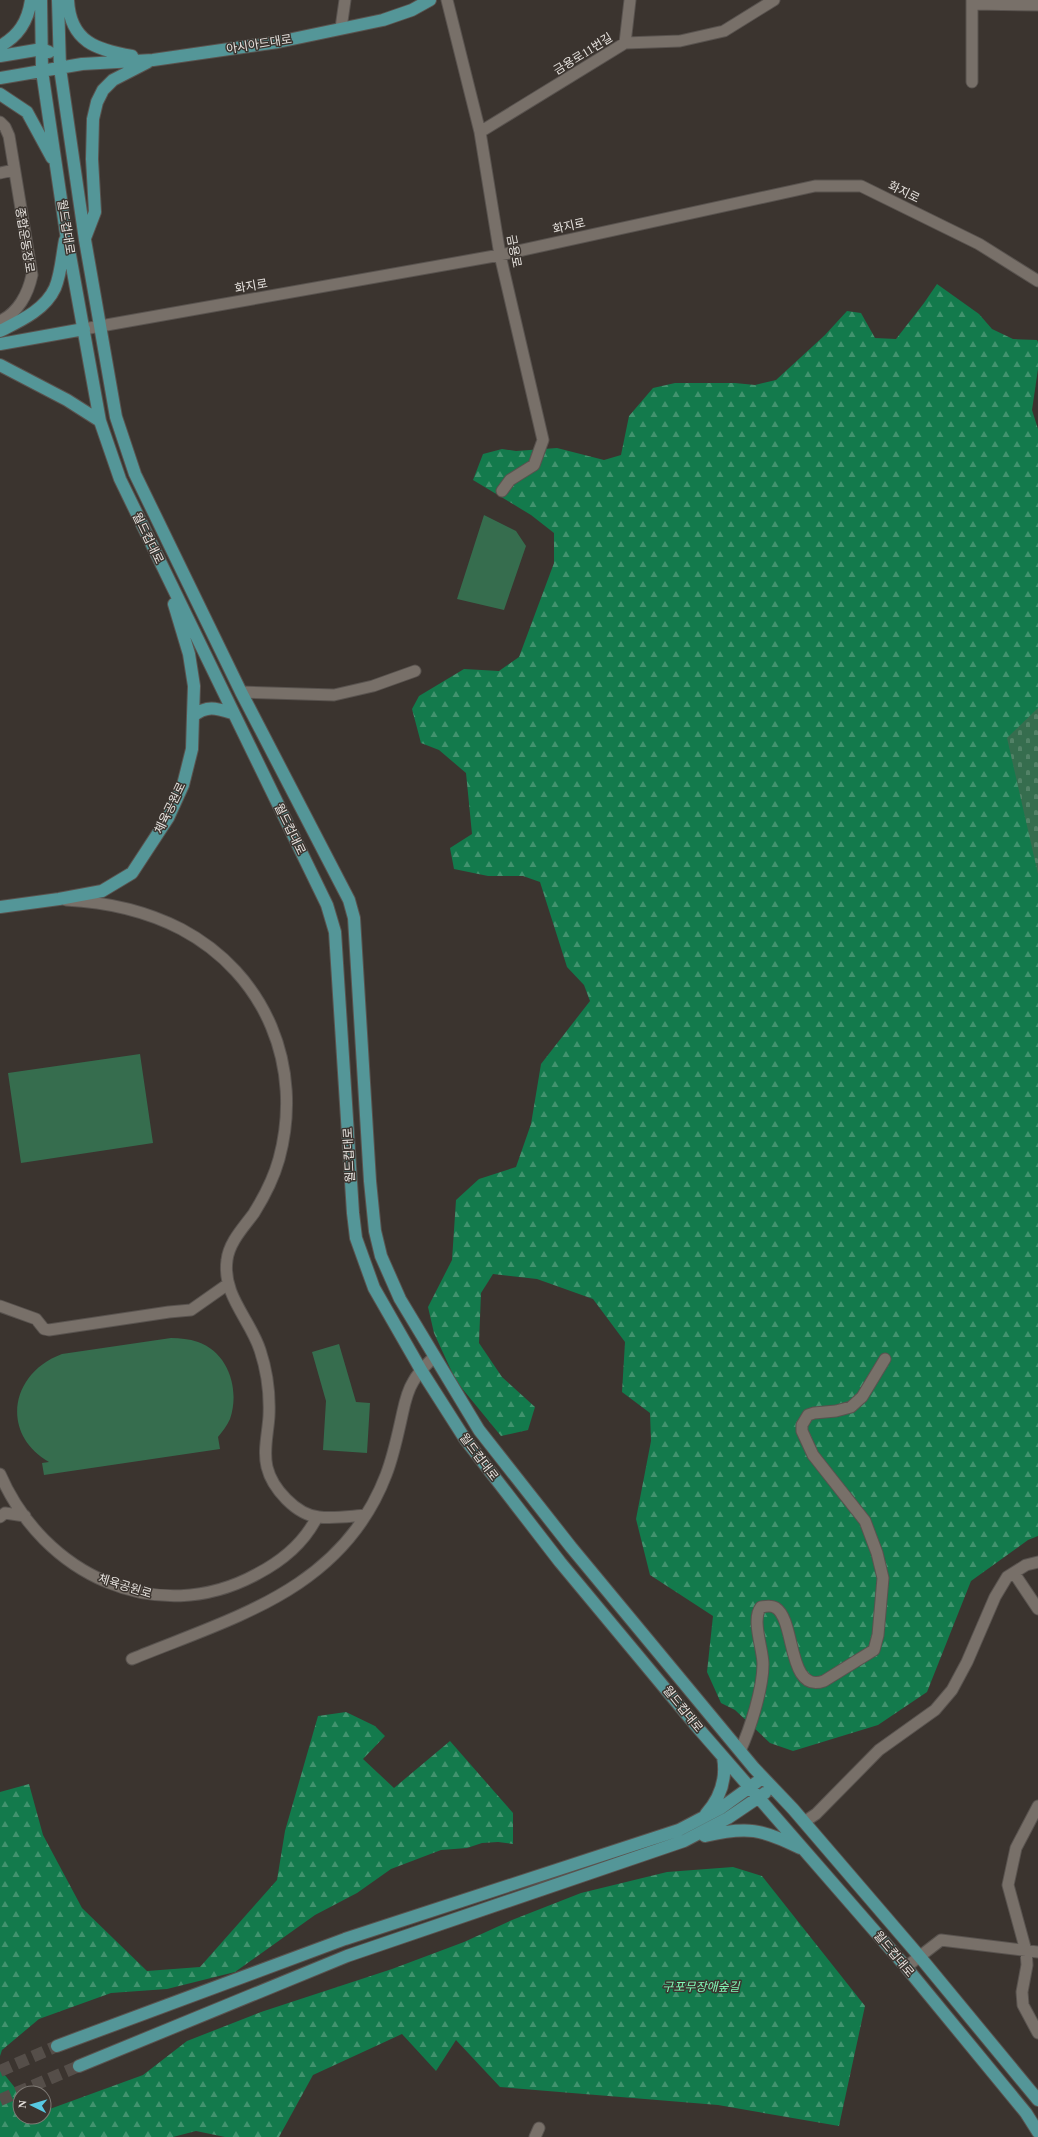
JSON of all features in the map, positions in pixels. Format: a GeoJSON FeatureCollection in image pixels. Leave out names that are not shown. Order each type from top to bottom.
{"type":"FeatureCollection","features":[{"type":"Feature","properties":{"kind":"main road"},"geometry":{"type":"LineString","coordinates":[[0,46],[15,36],[22,28],[27,19],[30,0]]}},
{"type":"Feature","properties":{"kind":"main road","name":"월드컵대로"},"geometry":{"type":"LineString","coordinates":[[41,0],[42,71],[66,233],[100,421],[120,479],[232,713],[327,905],[333,925],[339,969],[350,1182],[356,1238],[374,1288],[421,1370],[465,1439],[560,1562],[723,1757],[906,1967],[1026,2113],[1038,2132]]}},
{"type":"Feature","properties":{"kind":"main road","name":"월드컵대로"},"geometry":{"type":"LineString","coordinates":[[58,0],[60,68],[85,240],[116,417],[135,474],[241,692],[350,906],[354,918],[370,1180],[375,1231],[390,1279],[434,1357],[484,1436],[571,1547],[763,1778],[804,1822],[920,1956],[1038,2100]]}},
{"type":"Feature","properties":{"kind":"main road"},"geometry":{"type":"LineString","coordinates":[[68,0],[72,20],[78,31],[93,47],[112,53],[152,60]]}},
{"type":"Feature","properties":{"kind":"main road","name":"아시아드대로"},"geometry":{"type":"LineString","coordinates":[[0,78],[82,64],[152,60],[278,42],[383,20],[412,10],[430,0]]}},
{"type":"Feature","properties":{"kind":"main road"},"geometry":{"type":"LineString","coordinates":[[0,56],[42,49]]}},
{"type":"Feature","properties":{"kind":"main road","name":"아시아드대로"},"geometry":{"type":"LineString","coordinates":[[42,49],[82,64]]}},
{"type":"Feature","properties":{"kind":"main road"},"geometry":{"type":"LineString","coordinates":[[85,240],[95,212],[92,159],[94,115],[97,102],[103,90],[113,80],[152,60]]}},
{"type":"Feature","properties":{"kind":"main road"},"geometry":{"type":"LineString","coordinates":[[0,94],[27,112],[57,168]]}},
{"type":"Feature","properties":{"kind":"main road"},"geometry":{"type":"LineString","coordinates":[[0,331],[18,322],[47,301],[55,287],[66,233]]}},
{"type":"Feature","properties":{"kind":"main road"},"geometry":{"type":"LineString","coordinates":[[0,344],[84,329]]}},
{"type":"Feature","properties":{"kind":"main road"},"geometry":{"type":"LineString","coordinates":[[0,364],[67,400],[100,421]]}},
{"type":"Feature","properties":{"kind":"main road","name":"체육공원로"},"geometry":{"type":"LineString","coordinates":[[0,907],[102,891],[132,873],[168,818],[183,785],[192,749],[194,686],[189,654],[167,578]]}},
{"type":"Feature","properties":{"kind":"main road"},"geometry":{"type":"LineString","coordinates":[[194,716],[202,710],[209,708],[232,713]]}},
{"type":"Feature","properties":{"kind":"main road"},"geometry":{"type":"LineString","coordinates":[[702,1819],[716,1802],[722,1787],[724,1775],[723,1757]]}},
{"type":"Feature","properties":{"kind":"main road"},"geometry":{"type":"LineString","coordinates":[[57,2046],[345,1939],[679,1830],[721,1808],[763,1778]]}},
{"type":"Feature","properties":{"kind":"main road"},"geometry":{"type":"LineString","coordinates":[[684,1841],[728,1818],[772,1787]]}},
{"type":"Feature","properties":{"kind":"main road"},"geometry":{"type":"LineString","coordinates":[[79,2066],[347,1956],[684,1841],[726,1832],[753,1829],[777,1836],[806,1852]]}},
{"type":"Feature","properties":{"kind":"street"},"geometry":{"type":"LineString","coordinates":[[341,28],[345,0]]}},
{"type":"Feature","properties":{"kind":"street","name":"금용로"},"geometry":{"type":"LineString","coordinates":[[447,0],[480,132],[500,255],[543,440],[534,465],[510,480],[502,491]]}},
{"type":"Feature","properties":{"kind":"street"},"geometry":{"type":"LineString","coordinates":[[625,43],[630,0]]}},
{"type":"Feature","properties":{"kind":"street","name":"금용로11번길"},"geometry":{"type":"LineString","coordinates":[[480,132],[625,43],[680,41],[724,31],[774,0]]}},
{"type":"Feature","properties":{"kind":"street"},"geometry":{"type":"LineString","coordinates":[[972,82],[972,2],[1031,3]]}},
{"type":"Feature","properties":{"kind":"street","name":"종합운동장로"},"geometry":{"type":"LineString","coordinates":[[0,122],[5,126],[9,136],[32,275],[28,289],[20,304],[13,313],[0,321]]}},
{"type":"Feature","properties":{"kind":"street"},"geometry":{"type":"LineString","coordinates":[[0,172],[14,170]]}},
{"type":"Feature","properties":{"kind":"street","name":"화지로"},"geometry":{"type":"LineString","coordinates":[[84,329],[500,255],[815,186],[861,186],[970,238],[1038,281]]}},
{"type":"Feature","properties":{"kind":"street"},"geometry":{"type":"LineString","coordinates":[[241,692],[334,695],[374,686],[415,671]]}},
{"type":"Feature","properties":{"kind":"street"},"geometry":{"type":"LineString","coordinates":[[58,899],[100,904],[145,914],[196,938],[234,970],[259,1001],[270,1020],[281,1055],[286,1091],[286,1110],[279,1160],[258,1205],[232,1246],[227,1257],[228,1284],[231,1296],[251,1328],[260,1349],[266,1374],[269,1417],[265,1451],[266,1466],[271,1480],[292,1504],[303,1512],[318,1517],[366,1515]]}},
{"type":"Feature","properties":{"kind":"street"},"geometry":{"type":"LineString","coordinates":[[0,1306],[36,1319],[44,1329],[49,1330],[169,1312],[187,1312],[228,1284]]}},
{"type":"Feature","properties":{"kind":"street"},"geometry":{"type":"LineString","coordinates":[[132,1659],[241,1615],[279,1597],[302,1582],[342,1546],[366,1515],[386,1476],[397,1440],[407,1395],[412,1382],[434,1357]]}},
{"type":"Feature","properties":{"kind":"street"},"geometry":{"type":"LineString","coordinates":[[740,1751],[755,1710],[763,1664],[758,1630],[758,1610],[761,1607],[771,1606],[782,1613],[801,1674],[816,1684],[824,1681],[874,1650],[878,1635],[883,1578],[878,1553],[865,1521],[813,1455],[802,1431],[802,1425],[808,1415],[852,1407],[862,1397],[885,1359]]}},
{"type":"Feature","properties":{"kind":"street","name":"체육공원로"},"geometry":{"type":"LineString","coordinates":[[0,1474],[25,1516],[40,1536],[55,1551],[90,1574],[108,1583],[152,1596],[173,1597],[193,1595],[230,1588],[264,1570],[298,1545],[310,1531],[318,1517]]}},
{"type":"Feature","properties":{"kind":"street"},"geometry":{"type":"LineString","coordinates":[[0,1517],[5,1514],[25,1516]]}},
{"type":"Feature","properties":{"kind":"street"},"geometry":{"type":"LineString","coordinates":[[804,1822],[816,1814],[879,1750],[935,1710],[952,1690],[967,1662],[995,1596],[1007,1577],[1026,1566],[1038,1562]]}},
{"type":"Feature","properties":{"kind":"street"},"geometry":{"type":"LineString","coordinates":[[1014,1572],[1038,1609]]}},
{"type":"Feature","properties":{"kind":"street"},"geometry":{"type":"LineString","coordinates":[[1038,1806],[1016,1848],[1008,1885],[1026,1951],[1028,1965],[1022,1992],[1023,2005],[1038,2033]]}},
{"type":"Feature","properties":{"kind":"street"},"geometry":{"type":"LineString","coordinates":[[906,1967],[941,1940],[1038,1952]]}},
{"type":"Feature","properties":{"kind":"green space"},"geometry":{"type":"Polygon","coordinates":[[[937,284],[979,314],[992,329],[1013,339],[1037,340],[1038,342],[1038,369],[1032,410],[1038,429],[1038,1536],[1028,1540],[971,1581],[927,1692],[878,1725],[793,1751],[770,1743],[735,1710],[721,1703],[707,1672],[713,1616],[650,1575],[636,1519],[651,1441],[650,1413],[622,1392],[625,1342],[593,1299],[537,1279],[493,1274],[481,1293],[479,1343],[502,1377],[535,1407],[528,1430],[501,1436],[456,1381],[434,1333],[428,1307],[452,1260],[456,1200],[479,1179],[516,1167],[531,1124],[541,1064],[590,1001],[584,985],[567,967],[540,882],[523,876],[488,876],[454,869],[450,848],[472,834],[466,773],[439,750],[421,743],[412,709],[419,696],[464,669],[499,671],[519,657],[554,563],[554,533],[531,515],[473,480],[483,454],[502,449],[516,451],[557,448],[604,460],[621,455],[629,416],[653,388],[675,383],[735,383],[755,385],[776,380],[825,335],[847,311],[861,313],[875,338],[896,339],[937,284]]]}},
{"type":"Feature","properties":{"kind":"green space"},"geometry":{"type":"Polygon","coordinates":[[[484,515],[516,531],[526,546],[504,610],[457,599],[484,515]]]}},
{"type":"Feature","properties":{"kind":"green space"},"geometry":{"type":"Polygon","coordinates":[[[1038,708],[1038,874],[1007,738],[1038,708]]]}},
{"type":"Feature","properties":{"kind":"green space"},"geometry":{"type":"Polygon","coordinates":[[[140,1054],[153,1143],[21,1163],[8,1073],[140,1054]]]}},
{"type":"Feature","properties":{"kind":"green space"},"geometry":{"type":"Polygon","coordinates":[[[171,1338],[191,1340],[209,1347],[224,1364],[229,1374],[234,1396],[233,1408],[229,1422],[218,1437],[220,1449],[44,1475],[42,1463],[49,1462],[33,1450],[23,1436],[18,1421],[18,1405],[22,1389],[31,1375],[45,1363],[62,1354],[171,1338]]]}},
{"type":"Feature","properties":{"kind":"green space"},"geometry":{"type":"Polygon","coordinates":[[[339,1344],[356,1402],[370,1403],[367,1453],[323,1450],[326,1401],[312,1352],[339,1344]]]}},
{"type":"Feature","properties":{"kind":"green space"},"geometry":{"type":"Polygon","coordinates":[[[346,1712],[375,1726],[385,1736],[363,1759],[394,1788],[450,1741],[513,1813],[513,1844],[498,1842],[482,1843],[467,1848],[441,1850],[391,1869],[357,1893],[315,1915],[235,1972],[167,1989],[111,1993],[39,2019],[2,2050],[0,2056],[0,1792],[29,1784],[43,1835],[82,1908],[147,1971],[200,1967],[277,1880],[285,1831],[318,1716],[346,1712]]]}},
{"type":"Feature","properties":{"kind":"green space","name":"구포무장애숲길"},"geometry":{"type":"Polygon","coordinates":[[[733,1867],[762,1876],[865,2006],[839,2126],[718,2105],[500,2087],[456,2040],[436,2071],[402,2034],[313,2075],[279,2137],[225,2137],[196,2131],[173,2137],[0,2137],[0,2069],[13,2085],[12,2125],[52,2125],[52,2108],[143,2075],[187,2041],[261,2012],[392,1969],[464,1942],[512,1920],[581,1893],[667,1872],[733,1867]]]}},
{"type":"Feature","properties":{"kind":"tunnel"},"geometry":{"type":"LineString","coordinates":[[0,2071],[57,2046]]}},
{"type":"Feature","properties":{"kind":"tunnel"},"geometry":{"type":"LineString","coordinates":[[0,2100],[79,2066]]}}]}
